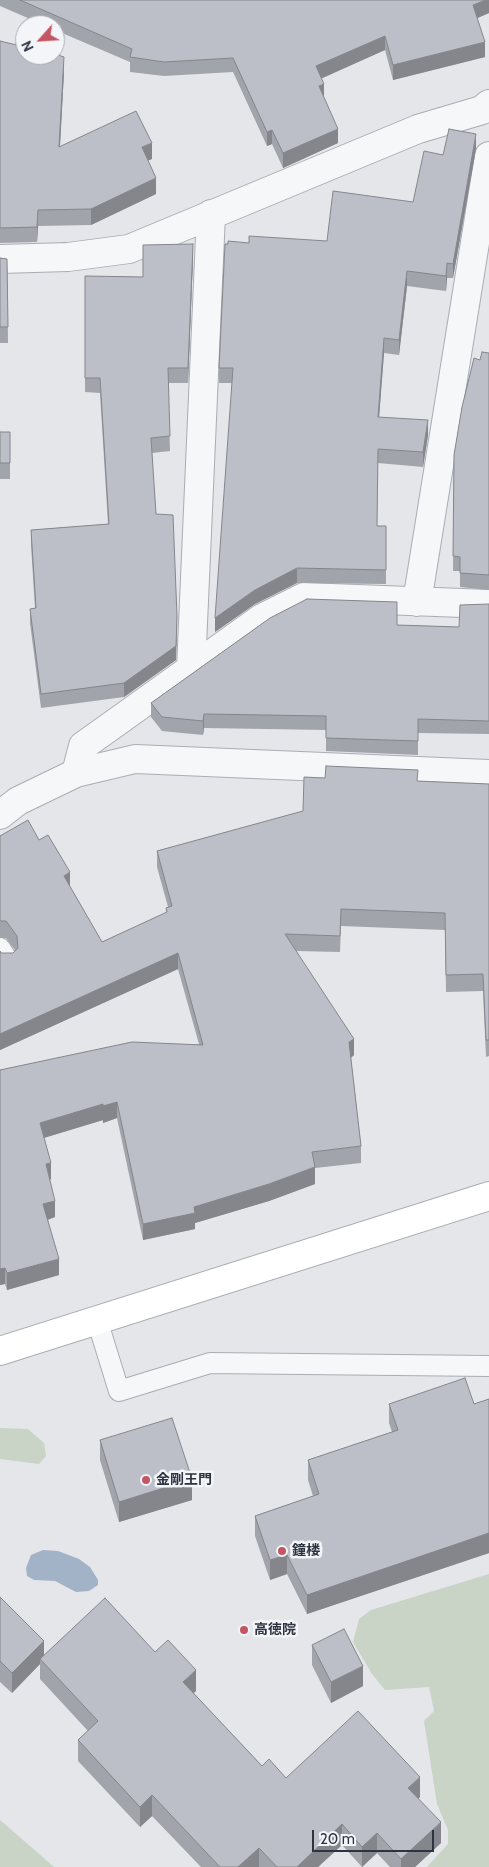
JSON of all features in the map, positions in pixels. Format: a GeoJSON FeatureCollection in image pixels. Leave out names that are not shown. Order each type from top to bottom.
{"type":"FeatureCollection","features":[{"type":"Feature","properties":{"kind":"street"},"geometry":{"type":"LineString","coordinates":[[0,259],[68,257],[129,248],[418,129],[482,110],[489,104]]}},
{"type":"Feature","properties":{"kind":"street"},"geometry":{"type":"LineString","coordinates":[[417,602],[489,156]]}},
{"type":"Feature","properties":{"kind":"street"},"geometry":{"type":"LineString","coordinates":[[191,669],[211,214]]}},
{"type":"Feature","properties":{"kind":"street"},"geometry":{"type":"LineString","coordinates":[[76,773],[83,746],[262,618],[304,597],[489,604]]}},
{"type":"Feature","properties":{"kind":"street"},"geometry":{"type":"LineString","coordinates":[[0,816],[18,801],[76,773],[135,759],[489,774]]}},
{"type":"Feature","properties":{"kind":"street"},"geometry":{"type":"LineString","coordinates":[[0,1351],[489,1196]]}},
{"type":"Feature","properties":{"kind":"lane"},"geometry":{"type":"LineString","coordinates":[[97,1320],[119,1391],[210,1363],[489,1366]]}},
{"type":"Feature","properties":{"kind":"shaded area"},"geometry":{"type":"Polygon","coordinates":[[[0,1428],[28,1429],[44,1443],[46,1456],[39,1464],[0,1459],[0,1428]]]}},
{"type":"Feature","properties":{"kind":"shaded area"},"geometry":{"type":"Polygon","coordinates":[[[489,1574],[489,1867],[427,1867],[448,1844],[448,1830],[437,1804],[424,1721],[434,1711],[429,1687],[385,1690],[372,1674],[353,1642],[359,1619],[371,1610],[489,1574]]]}},
{"type":"Feature","properties":{"kind":"shaded area"},"geometry":{"type":"Polygon","coordinates":[[[0,1820],[54,1867],[0,1867],[0,1820]]]}},
{"type":"Feature","properties":{"kind":"water"},"geometry":{"type":"Polygon","coordinates":[[[43,1550],[58,1551],[79,1559],[90,1567],[98,1580],[98,1585],[89,1591],[76,1592],[55,1581],[34,1580],[27,1576],[26,1568],[31,1555],[43,1550]]]}},
{"type":"Feature","properties":{"kind":"building"},"geometry":{"type":"Polygon","coordinates":[[[20,0],[486,0],[473,5],[485,42],[393,65],[385,36],[316,66],[324,84],[319,86],[338,129],[283,153],[272,130],[267,132],[233,58],[164,62],[130,57],[132,49],[65,20],[65,15],[54,15],[20,0]]]}},
{"type":"Feature","properties":{"kind":"building"},"geometry":{"type":"Polygon","coordinates":[[[0,41],[15,45],[15,65],[64,65],[59,147],[136,111],[152,143],[142,147],[156,178],[91,209],[38,210],[37,227],[0,228],[0,41]]]}},
{"type":"Feature","properties":{"kind":"building"},"geometry":{"type":"Polygon","coordinates":[[[449,129],[476,134],[453,264],[447,263],[446,276],[407,271],[399,340],[384,338],[378,417],[428,420],[423,452],[378,449],[377,526],[386,526],[386,570],[297,568],[255,590],[215,618],[233,368],[219,368],[225,244],[228,244],[228,241],[249,243],[249,236],[327,241],[333,191],[413,202],[424,151],[443,155],[449,129]]]}},
{"type":"Feature","properties":{"kind":"building"},"geometry":{"type":"Polygon","coordinates":[[[193,244],[188,368],[168,368],[170,436],[151,438],[156,514],[173,515],[177,616],[176,646],[124,683],[41,694],[30,609],[36,608],[31,530],[109,524],[100,378],[85,378],[85,276],[143,277],[143,245],[193,244]]]}},
{"type":"Feature","properties":{"kind":"building"},"geometry":{"type":"Polygon","coordinates":[[[0,258],[7,259],[8,327],[0,327],[0,258]]]}},
{"type":"Feature","properties":{"kind":"building"},"geometry":{"type":"Polygon","coordinates":[[[482,352],[489,353],[489,575],[460,573],[460,557],[453,556],[454,455],[462,407],[474,358],[480,360],[482,352]]]}},
{"type":"Feature","properties":{"kind":"building"},"geometry":{"type":"Polygon","coordinates":[[[0,432],[10,432],[10,463],[0,463],[0,432]]]}},
{"type":"Feature","properties":{"kind":"building"},"geometry":{"type":"Polygon","coordinates":[[[307,599],[397,602],[397,625],[459,627],[460,605],[489,604],[489,721],[418,719],[418,741],[326,738],[326,716],[204,714],[203,721],[162,717],[151,703],[270,618],[307,599]]]}},
{"type":"Feature","properties":{"kind":"building"},"geometry":{"type":"Polygon","coordinates":[[[326,766],[418,770],[417,781],[489,784],[489,1040],[486,1040],[483,974],[446,975],[445,913],[341,909],[340,936],[285,934],[354,1039],[349,1042],[361,1146],[312,1152],[315,1167],[269,1184],[194,1207],[195,1213],[143,1224],[117,1102],[103,1106],[103,1104],[40,1123],[51,1163],[46,1164],[55,1201],[43,1204],[59,1259],[7,1273],[5,1268],[0,1269],[0,1070],[132,1042],[203,1045],[178,953],[0,1034],[0,951],[1,953],[13,953],[18,948],[17,936],[6,921],[0,921],[0,836],[28,820],[39,840],[48,835],[70,872],[64,876],[102,942],[167,912],[166,908],[172,906],[157,851],[303,811],[304,777],[325,778],[326,766]]]}},
{"type":"Feature","properties":{"kind":"building"},"geometry":{"type":"Polygon","coordinates":[[[465,1378],[474,1404],[489,1399],[489,1533],[307,1595],[287,1555],[270,1560],[255,1516],[319,1494],[308,1460],[398,1430],[389,1404],[465,1378]]]}},
{"type":"Feature","properties":{"kind":"building","name":"金剛王門"},"geometry":{"type":"Polygon","coordinates":[[[172,1418],[192,1479],[119,1502],[100,1440],[172,1418]]]}},
{"type":"Feature","properties":{"kind":"building"},"geometry":{"type":"Polygon","coordinates":[[[0,1597],[44,1641],[12,1673],[0,1661],[0,1597]]]}},
{"type":"Feature","properties":{"kind":"building"},"geometry":{"type":"Polygon","coordinates":[[[105,1598],[155,1652],[168,1640],[196,1670],[183,1682],[262,1766],[269,1759],[286,1778],[358,1711],[420,1777],[408,1788],[441,1822],[401,1859],[377,1833],[362,1847],[342,1824],[297,1867],[277,1867],[259,1848],[238,1867],[220,1867],[152,1795],[140,1807],[78,1740],[98,1721],[40,1659],[105,1598]]]}},
{"type":"Feature","properties":{"kind":"building"},"geometry":{"type":"Polygon","coordinates":[[[344,1629],[363,1666],[331,1682],[312,1645],[344,1629]]]}},
{"type":"Feature","properties":{"kind":"place","name":"金剛王門"},"geometry":{"type":"Point","coordinates":[146,1480]}},
{"type":"Feature","properties":{"kind":"place","name":"鐘楼"},"geometry":{"type":"Point","coordinates":[282,1551]}},
{"type":"Feature","properties":{"kind":"place","name":"高徳院"},"geometry":{"type":"Point","coordinates":[244,1630]}}]}
